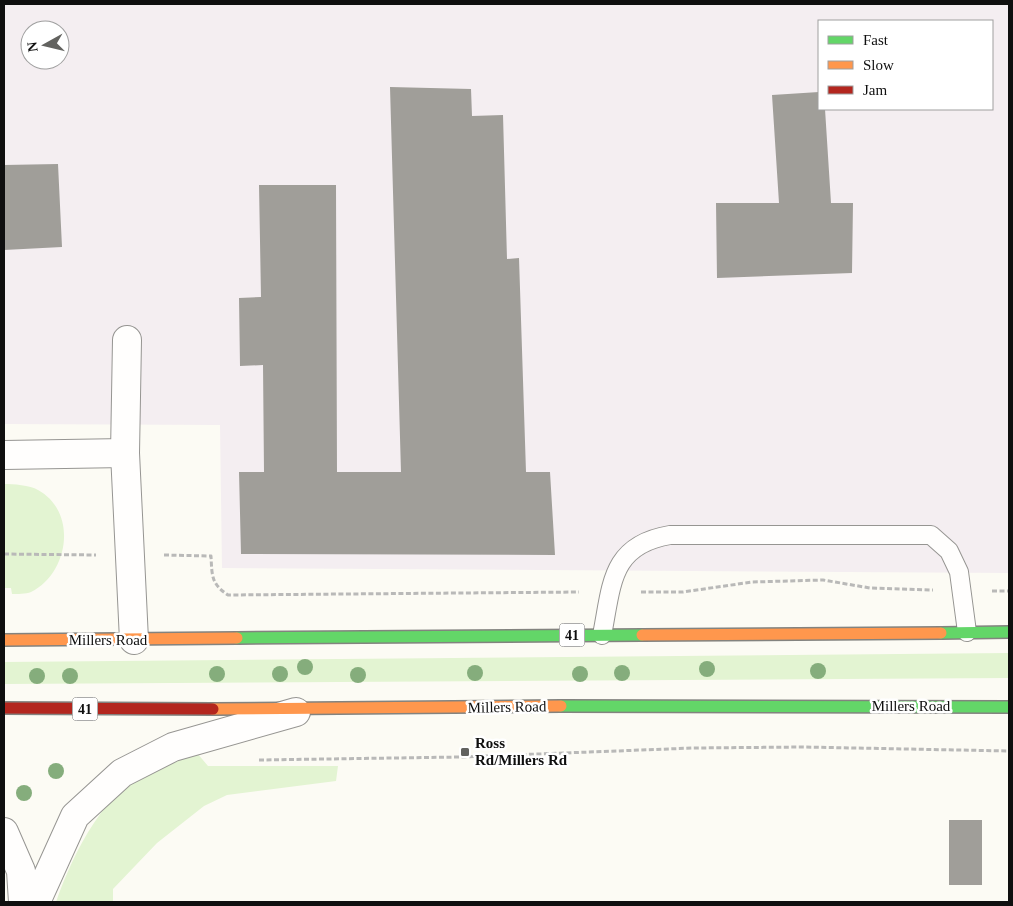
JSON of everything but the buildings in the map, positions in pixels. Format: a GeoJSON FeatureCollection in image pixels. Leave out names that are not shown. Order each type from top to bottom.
{"type":"FeatureCollection","features":[{"type":"Feature","properties":{"kind":"main road","name":"Millers Road"},"geometry":{"type":"LineString","coordinates":[[4,640],[1009,632]]}},
{"type":"Feature","properties":{"kind":"main road","name":"Millers Road"},"geometry":{"type":"LineString","coordinates":[[4,708],[307,709],[691,704],[1008,710]]}},
{"type":"Feature","properties":{"kind":"street"},"geometry":{"type":"LineString","coordinates":[[127,340],[125,453],[134,640]]}},
{"type":"Feature","properties":{"kind":"street"},"geometry":{"type":"LineString","coordinates":[[4,455],[125,453]]}},
{"type":"Feature","properties":{"kind":"street"},"geometry":{"type":"LineString","coordinates":[[36,902],[75,816],[122,773],[173,746],[307,709]]}},
{"type":"Feature","properties":{"kind":"street"},"geometry":{"type":"LineString","coordinates":[[4,832],[21,871],[23,902]]}},
{"type":"Feature","properties":{"kind":"lane"},"geometry":{"type":"LineString","coordinates":[[602,635],[615,572],[628,551],[650,538],[670,535],[930,535],[949,551],[959,572],[966,632]]}},
{"type":"Feature","properties":{"kind":"path"},"geometry":{"type":"LineString","coordinates":[[4,554],[211,556],[212,573],[217,588],[228,594],[683,592],[752,582],[823,580],[870,588],[1009,591]]}},
{"type":"Feature","properties":{"kind":"path"},"geometry":{"type":"LineString","coordinates":[[253,760],[461,757],[702,748],[803,747],[1009,751]]}},
{"type":"Feature","properties":{"kind":"shaded area"},"geometry":{"type":"Polygon","coordinates":[[[4,4],[1009,4],[1009,573],[222,568],[220,425],[4,424],[4,4]]]}},
{"type":"Feature","properties":{"kind":"green space"},"geometry":{"type":"Polygon","coordinates":[[[4,484],[26,486],[38,490],[51,500],[59,513],[63,527],[64,542],[54,571],[44,583],[29,593],[12,594],[11,588],[4,588],[4,484]]]}},
{"type":"Feature","properties":{"kind":"green space"},"geometry":{"type":"Polygon","coordinates":[[[1009,653],[1009,678],[4,684],[4,662],[1009,653]]]}},
{"type":"Feature","properties":{"kind":"green space"},"geometry":{"type":"Polygon","coordinates":[[[197,753],[208,766],[338,766],[336,781],[227,795],[204,806],[157,843],[113,889],[113,902],[56,902],[72,862],[94,822],[108,804],[141,774],[164,762],[197,753]]]}},
{"type":"Feature","properties":{"kind":"traffic: fast"},"geometry":{"type":"LineString","coordinates":[[941,633],[1009,632]]}},
{"type":"Feature","properties":{"kind":"traffic: fast"},"geometry":{"type":"LineString","coordinates":[[237,638],[642,635]]}},
{"type":"Feature","properties":{"kind":"traffic: fast"},"geometry":{"type":"LineString","coordinates":[[561,706],[1009,707]]}},
{"type":"Feature","properties":{"kind":"traffic: slow"},"geometry":{"type":"LineString","coordinates":[[642,635],[941,633]]}},
{"type":"Feature","properties":{"kind":"traffic: slow"},"geometry":{"type":"LineString","coordinates":[[4,640],[237,638]]}},
{"type":"Feature","properties":{"kind":"traffic: slow"},"geometry":{"type":"LineString","coordinates":[[213,709],[561,706]]}},
{"type":"Feature","properties":{"kind":"traffic: jam"},"geometry":{"type":"LineString","coordinates":[[4,708],[213,709]]}},
{"type":"Feature","properties":{"kind":"place","name":"Ross Rd/Millers Rd"},"geometry":{"type":"Point","coordinates":[465,752]}}]}
